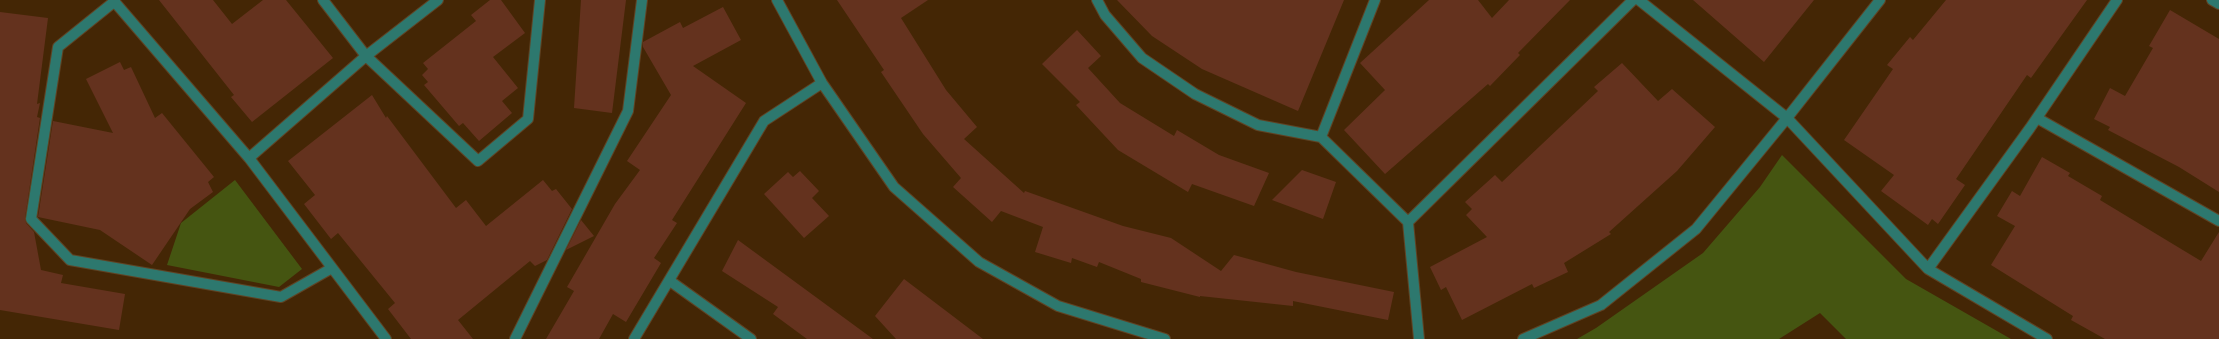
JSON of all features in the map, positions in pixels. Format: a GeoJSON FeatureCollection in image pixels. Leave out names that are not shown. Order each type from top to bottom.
{"type":"FeatureCollection","features":[{"type":"Feature","properties":{"kind":"street"},"geometry":{"type":"LineString","coordinates":[[323,0],[366,56],[478,161],[528,119],[540,0]]}},
{"type":"Feature","properties":{"kind":"street"},"geometry":{"type":"LineString","coordinates":[[249,158],[366,56],[438,0]]}},
{"type":"Feature","properties":{"kind":"street"},"geometry":{"type":"LineString","coordinates":[[515,339],[628,111],[642,0]]}},
{"type":"Feature","properties":{"kind":"street"},"geometry":{"type":"LineString","coordinates":[[776,0],[822,83],[894,187],[978,262],[1058,306],[1165,339]]}},
{"type":"Feature","properties":{"kind":"street"},"geometry":{"type":"LineString","coordinates":[[1097,0],[1105,14],[1142,58],[1195,94],[1258,125],[1321,137],[1408,222],[1419,339]]}},
{"type":"Feature","properties":{"kind":"street"},"geometry":{"type":"LineString","coordinates":[[1321,137],[1374,0]]}},
{"type":"Feature","properties":{"kind":"street"},"geometry":{"type":"LineString","coordinates":[[1408,222],[1633,0]]}},
{"type":"Feature","properties":{"kind":"street"},"geometry":{"type":"LineString","coordinates":[[1639,0],[1787,118],[1928,269],[2047,339]]}},
{"type":"Feature","properties":{"kind":"street"},"geometry":{"type":"LineString","coordinates":[[1523,339],[1601,305],[1696,229],[1787,118],[1880,0]]}},
{"type":"Feature","properties":{"kind":"street"},"geometry":{"type":"LineString","coordinates":[[1928,269],[2037,118],[2117,0]]}},
{"type":"Feature","properties":{"kind":"street"},"geometry":{"type":"LineString","coordinates":[[2212,0],[2219,4]]}},
{"type":"Feature","properties":{"kind":"street"},"geometry":{"type":"LineString","coordinates":[[332,268],[281,298],[70,260],[31,219],[58,47],[114,1],[249,158],[386,339]]}},
{"type":"Feature","properties":{"kind":"street"},"geometry":{"type":"LineString","coordinates":[[634,339],[670,281],[764,121],[822,83]]}},
{"type":"Feature","properties":{"kind":"street"},"geometry":{"type":"LineString","coordinates":[[2037,118],[2219,221]]}},
{"type":"Feature","properties":{"kind":"street"},"geometry":{"type":"LineString","coordinates":[[670,281],[750,339]]}},
{"type":"Feature","properties":{"kind":"green space"},"geometry":{"type":"Polygon","coordinates":[[[1782,155],[1906,279],[2011,339],[1846,339],[1820,313],[1779,339],[1577,339],[1596,328],[1703,253],[1760,187],[1782,155]]]}},
{"type":"Feature","properties":{"kind":"green space"},"geometry":{"type":"Polygon","coordinates":[[[235,180],[302,269],[279,287],[167,265],[181,223],[235,180]]]}},
{"type":"Feature","properties":{"kind":"building"},"geometry":{"type":"Polygon","coordinates":[[[159,0],[213,0],[232,24],[263,0],[286,0],[333,58],[252,122],[231,97],[234,95],[159,0]]]}},
{"type":"Feature","properties":{"kind":"building"},"geometry":{"type":"Polygon","coordinates":[[[490,0],[501,0],[525,33],[493,57],[518,88],[502,101],[512,113],[479,141],[463,123],[459,126],[424,85],[428,82],[422,75],[428,69],[423,63],[476,21],[471,15],[490,0]]]}},
{"type":"Feature","properties":{"kind":"building"},"geometry":{"type":"Polygon","coordinates":[[[581,0],[626,0],[612,113],[574,108],[581,0]]]}},
{"type":"Feature","properties":{"kind":"building"},"geometry":{"type":"Polygon","coordinates":[[[837,0],[928,0],[901,18],[946,90],[977,127],[964,139],[1024,193],[1025,191],[1123,226],[1171,238],[1221,271],[1234,255],[1296,272],[1394,292],[1388,320],[1293,301],[1293,306],[1200,297],[1141,282],[1141,279],[1099,262],[1097,267],[1072,258],[1071,263],[1035,252],[1043,227],[1001,211],[992,222],[953,187],[961,178],[923,134],[881,72],[884,70],[837,0]]]}},
{"type":"Feature","properties":{"kind":"building"},"geometry":{"type":"Polygon","coordinates":[[[1117,0],[1344,0],[1298,111],[1202,69],[1152,36],[1117,0]]]}},
{"type":"Feature","properties":{"kind":"building"},"geometry":{"type":"Polygon","coordinates":[[[1429,0],[1478,0],[1492,18],[1509,0],[1570,0],[1518,53],[1520,55],[1490,86],[1488,84],[1385,174],[1344,130],[1385,90],[1360,63],[1429,0]]]}},
{"type":"Feature","properties":{"kind":"building"},"geometry":{"type":"Polygon","coordinates":[[[1693,0],[1814,0],[1764,62],[1693,0]]]}},
{"type":"Feature","properties":{"kind":"building"},"geometry":{"type":"Polygon","coordinates":[[[1946,0],[2087,0],[2031,78],[2027,75],[1956,179],[1965,185],[1938,224],[1932,219],[1928,225],[1881,191],[1894,175],[1844,140],[1893,69],[1887,65],[1910,37],[1913,40],[1946,0]]]}},
{"type":"Feature","properties":{"kind":"building"},"geometry":{"type":"Polygon","coordinates":[[[723,7],[741,40],[693,66],[746,103],[672,220],[677,223],[654,258],[661,263],[626,322],[613,314],[599,339],[546,339],[574,291],[567,287],[615,204],[640,170],[627,161],[671,95],[643,47],[643,42],[680,22],[683,28],[723,7]]]}},
{"type":"Feature","properties":{"kind":"building"},"geometry":{"type":"Polygon","coordinates":[[[2170,10],[2219,39],[2219,192],[2179,167],[2108,130],[2110,127],[2094,119],[2110,88],[2125,96],[2153,48],[2149,46],[2170,10]]]}},
{"type":"Feature","properties":{"kind":"building"},"geometry":{"type":"Polygon","coordinates":[[[0,12],[48,18],[37,104],[40,103],[37,117],[40,118],[25,218],[26,223],[34,232],[41,270],[63,275],[61,283],[125,294],[119,330],[0,310],[0,12]]]}},
{"type":"Feature","properties":{"kind":"building"},"geometry":{"type":"Polygon","coordinates":[[[1077,30],[1101,56],[1088,68],[1120,103],[1174,136],[1177,130],[1219,155],[1269,173],[1254,206],[1192,184],[1188,192],[1118,150],[1076,105],[1080,102],[1042,64],[1077,30]]]}},
{"type":"Feature","properties":{"kind":"building"},"geometry":{"type":"Polygon","coordinates":[[[120,62],[124,70],[131,67],[155,118],[162,113],[214,177],[208,182],[213,192],[190,209],[152,265],[100,230],[38,217],[53,121],[113,133],[86,79],[120,62]]]}},
{"type":"Feature","properties":{"kind":"building"},"geometry":{"type":"Polygon","coordinates":[[[1622,63],[1658,101],[1672,89],[1715,127],[1677,171],[1609,232],[1611,234],[1564,263],[1568,272],[1534,288],[1532,284],[1462,320],[1446,287],[1441,290],[1430,267],[1487,237],[1466,215],[1472,209],[1465,202],[1495,175],[1502,182],[1598,91],[1594,87],[1622,63]]]}},
{"type":"Feature","properties":{"kind":"building"},"geometry":{"type":"Polygon","coordinates":[[[372,95],[386,118],[387,116],[456,208],[466,200],[486,226],[543,180],[552,191],[556,189],[572,209],[547,260],[535,266],[530,261],[458,320],[473,339],[411,339],[388,309],[395,303],[338,233],[331,239],[304,204],[315,195],[288,161],[372,95]]]}},
{"type":"Feature","properties":{"kind":"building"},"geometry":{"type":"Polygon","coordinates":[[[2042,157],[2070,173],[2068,176],[2102,196],[2100,200],[2201,261],[2219,232],[2219,339],[2105,339],[2071,320],[2073,316],[1991,265],[2015,226],[1997,216],[2012,191],[2020,196],[2042,157]]]}},
{"type":"Feature","properties":{"kind":"building"},"geometry":{"type":"Polygon","coordinates":[[[1302,170],[1336,182],[1323,219],[1272,200],[1302,170]]]}},
{"type":"Feature","properties":{"kind":"building"},"geometry":{"type":"Polygon","coordinates":[[[800,171],[819,191],[812,198],[829,216],[804,238],[764,194],[788,172],[793,177],[800,171]]]}},
{"type":"Feature","properties":{"kind":"building"},"geometry":{"type":"Polygon","coordinates":[[[581,220],[594,236],[566,250],[581,220]]]}},
{"type":"Feature","properties":{"kind":"building"},"geometry":{"type":"Polygon","coordinates":[[[738,240],[873,339],[807,339],[773,314],[778,307],[722,271],[738,240]]]}},
{"type":"Feature","properties":{"kind":"building"},"geometry":{"type":"Polygon","coordinates":[[[904,279],[983,339],[896,339],[875,316],[904,279]]]}}]}
